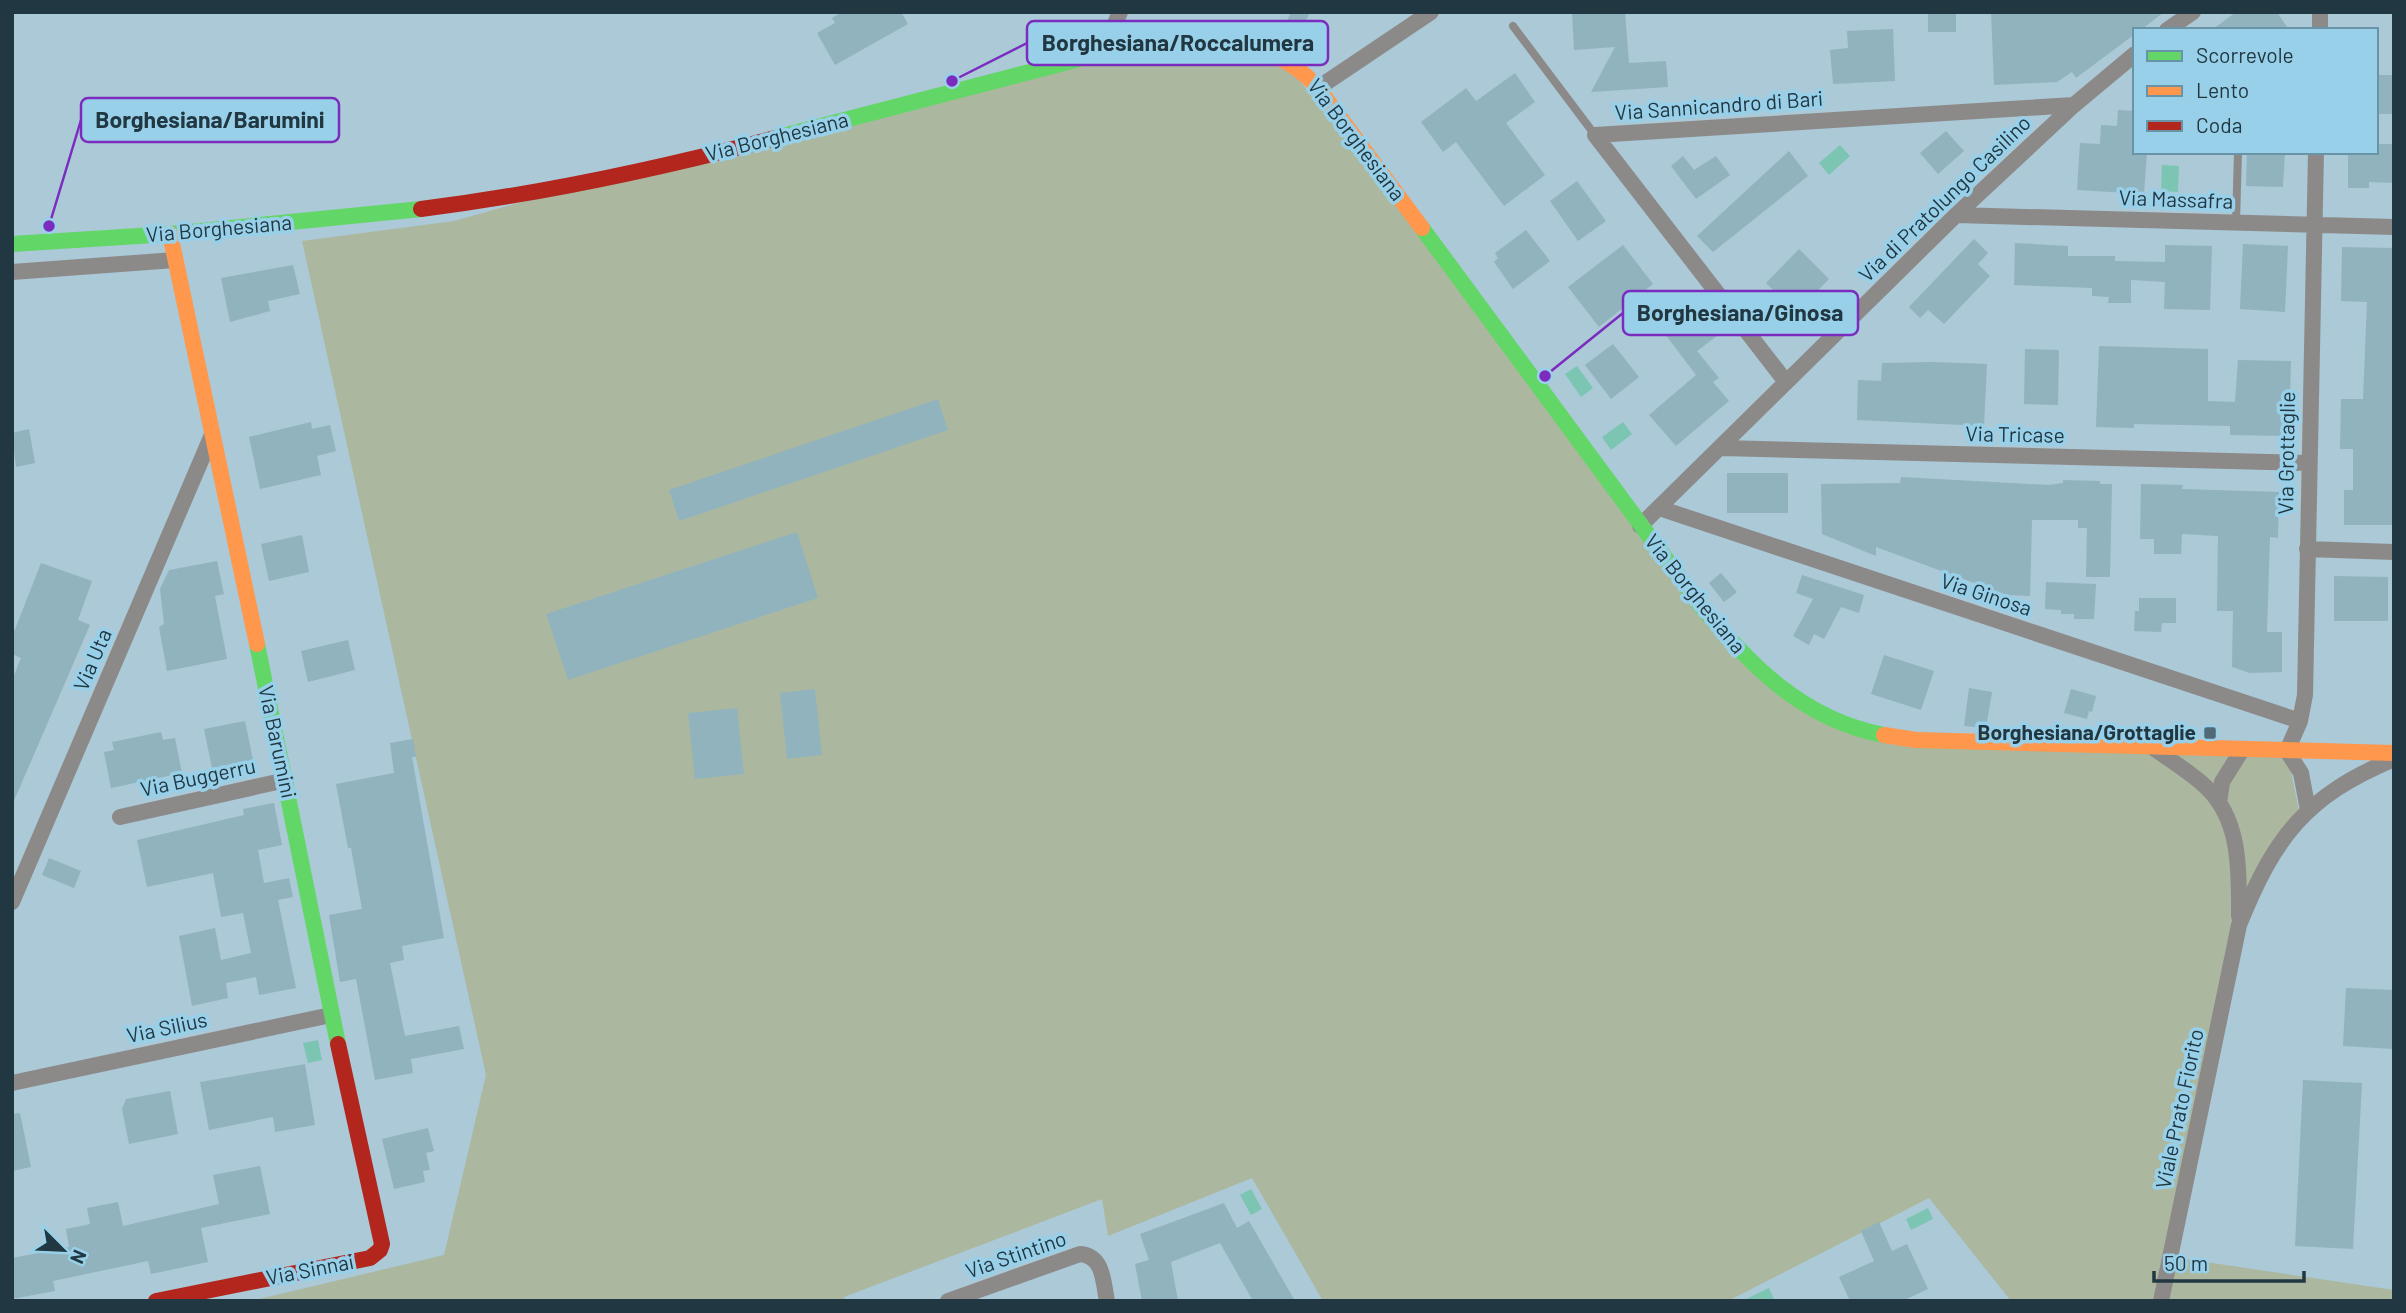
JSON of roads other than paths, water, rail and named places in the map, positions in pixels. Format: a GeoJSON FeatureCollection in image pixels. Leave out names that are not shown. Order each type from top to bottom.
{"type":"FeatureCollection","features":[{"type":"Feature","properties":{"kind":"street"},"geometry":{"type":"LineString","coordinates":[[1103,52],[1120,12]]}},
{"type":"Feature","properties":{"kind":"street"},"geometry":{"type":"LineString","coordinates":[[1318,88],[1431,12]]}},
{"type":"Feature","properties":{"kind":"street"},"geometry":{"type":"LineString","coordinates":[[2170,28],[2193,12]]}},
{"type":"Feature","properties":{"kind":"street","name":"Via Borghesiana"},"geometry":{"type":"LineString","coordinates":[[12,244],[170,234],[425,210],[559,188],[769,140],[1103,52],[1182,45],[1252,49],[1275,55],[1291,63],[1318,88],[1706,612],[1743,654],[1788,696],[1824,717],[1872,733],[1916,740],[2394,756]]}},
{"type":"Feature","properties":{"kind":"street","name":"Via di Pratolungo Casilino"},"geometry":{"type":"LineString","coordinates":[[1640,526],[1956,215],[2074,105],[2133,56]]}},
{"type":"Feature","properties":{"kind":"street","name":"Via Sannicandro di Bari"},"geometry":{"type":"LineString","coordinates":[[1595,135],[2074,105]]}},
{"type":"Feature","properties":{"kind":"street","name":"Via Sannicandro di Bari"},"geometry":{"type":"LineString","coordinates":[[1595,135],[1786,382]]}},
{"type":"Feature","properties":{"kind":"street","name":"Via Grottaglie"},"geometry":{"type":"LineString","coordinates":[[2287,751],[2300,722],[2305,695],[2316,154]]}},
{"type":"Feature","properties":{"kind":"street","name":"Via Massafra"},"geometry":{"type":"LineString","coordinates":[[1956,215],[2394,227]]}},
{"type":"Feature","properties":{"kind":"street","name":"Via Barumini"},"geometry":{"type":"LineString","coordinates":[[170,234],[286,780],[331,1015],[381,1238],[380,1250]]}},
{"type":"Feature","properties":{"kind":"street"},"geometry":{"type":"LineString","coordinates":[[12,272],[175,260]]}},
{"type":"Feature","properties":{"kind":"street","name":"Via Uta"},"geometry":{"type":"LineString","coordinates":[[12,902],[212,435]]}},
{"type":"Feature","properties":{"kind":"street","name":"Via Tricase"},"geometry":{"type":"LineString","coordinates":[[1721,448],[2308,463]]}},
{"type":"Feature","properties":{"kind":"street","name":"Via Ginosa"},"geometry":{"type":"LineString","coordinates":[[1660,508],[2300,722]]}},
{"type":"Feature","properties":{"kind":"street"},"geometry":{"type":"LineString","coordinates":[[2307,549],[2394,552]]}},
{"type":"Feature","properties":{"kind":"street","name":"Viale Prato Fiorito"},"geometry":{"type":"LineString","coordinates":[[2152,747],[2199,781],[2219,803],[2232,830],[2237,850],[2239,925]]}},
{"type":"Feature","properties":{"kind":"street"},"geometry":{"type":"LineString","coordinates":[[2219,803],[2222,782],[2242,750]]}},
{"type":"Feature","properties":{"kind":"street"},"geometry":{"type":"LineString","coordinates":[[2287,751],[2301,773],[2308,810]]}},
{"type":"Feature","properties":{"kind":"street","name":"Viale Prato Fiorito"},"geometry":{"type":"LineString","coordinates":[[2161,1301],[2239,925],[2270,857],[2293,825],[2308,810],[2351,779],[2394,756]]}},
{"type":"Feature","properties":{"kind":"street","name":"Via Buggerru"},"geometry":{"type":"LineString","coordinates":[[120,817],[286,780]]}},
{"type":"Feature","properties":{"kind":"street","name":"Via Silius"},"geometry":{"type":"LineString","coordinates":[[12,1083],[331,1015]]}},
{"type":"Feature","properties":{"kind":"street","name":"Via Sinnai"},"geometry":{"type":"LineString","coordinates":[[156,1301],[370,1258],[380,1250]]}},
{"type":"Feature","properties":{"kind":"street","name":"Via Stintino"},"geometry":{"type":"LineString","coordinates":[[948,1301],[1080,1254],[1091,1256],[1098,1263],[1107,1301]]}},
{"type":"Feature","properties":{"kind":"lane"},"geometry":{"type":"LineString","coordinates":[[1513,26],[1595,135]]}},
{"type":"Feature","properties":{"kind":"lane"},"geometry":{"type":"LineString","coordinates":[[2236,223],[2238,154]]}},
{"type":"Feature","properties":{"kind":"place","name":"Borghesiana/Roccalumera"},"geometry":{"type":"Point","coordinates":[952,81]}},
{"type":"Feature","properties":{"kind":"place","name":"Borghesiana/Barumini"},"geometry":{"type":"Point","coordinates":[49,226]}},
{"type":"Feature","properties":{"kind":"place","name":"Borghesiana/Ginosa"},"geometry":{"type":"Point","coordinates":[1545,376]}},
{"type":"Feature","properties":{"kind":"place","name":"Borghesiana/Grottaglie"},"geometry":{"type":"Point","coordinates":[2210,733]}}]}
